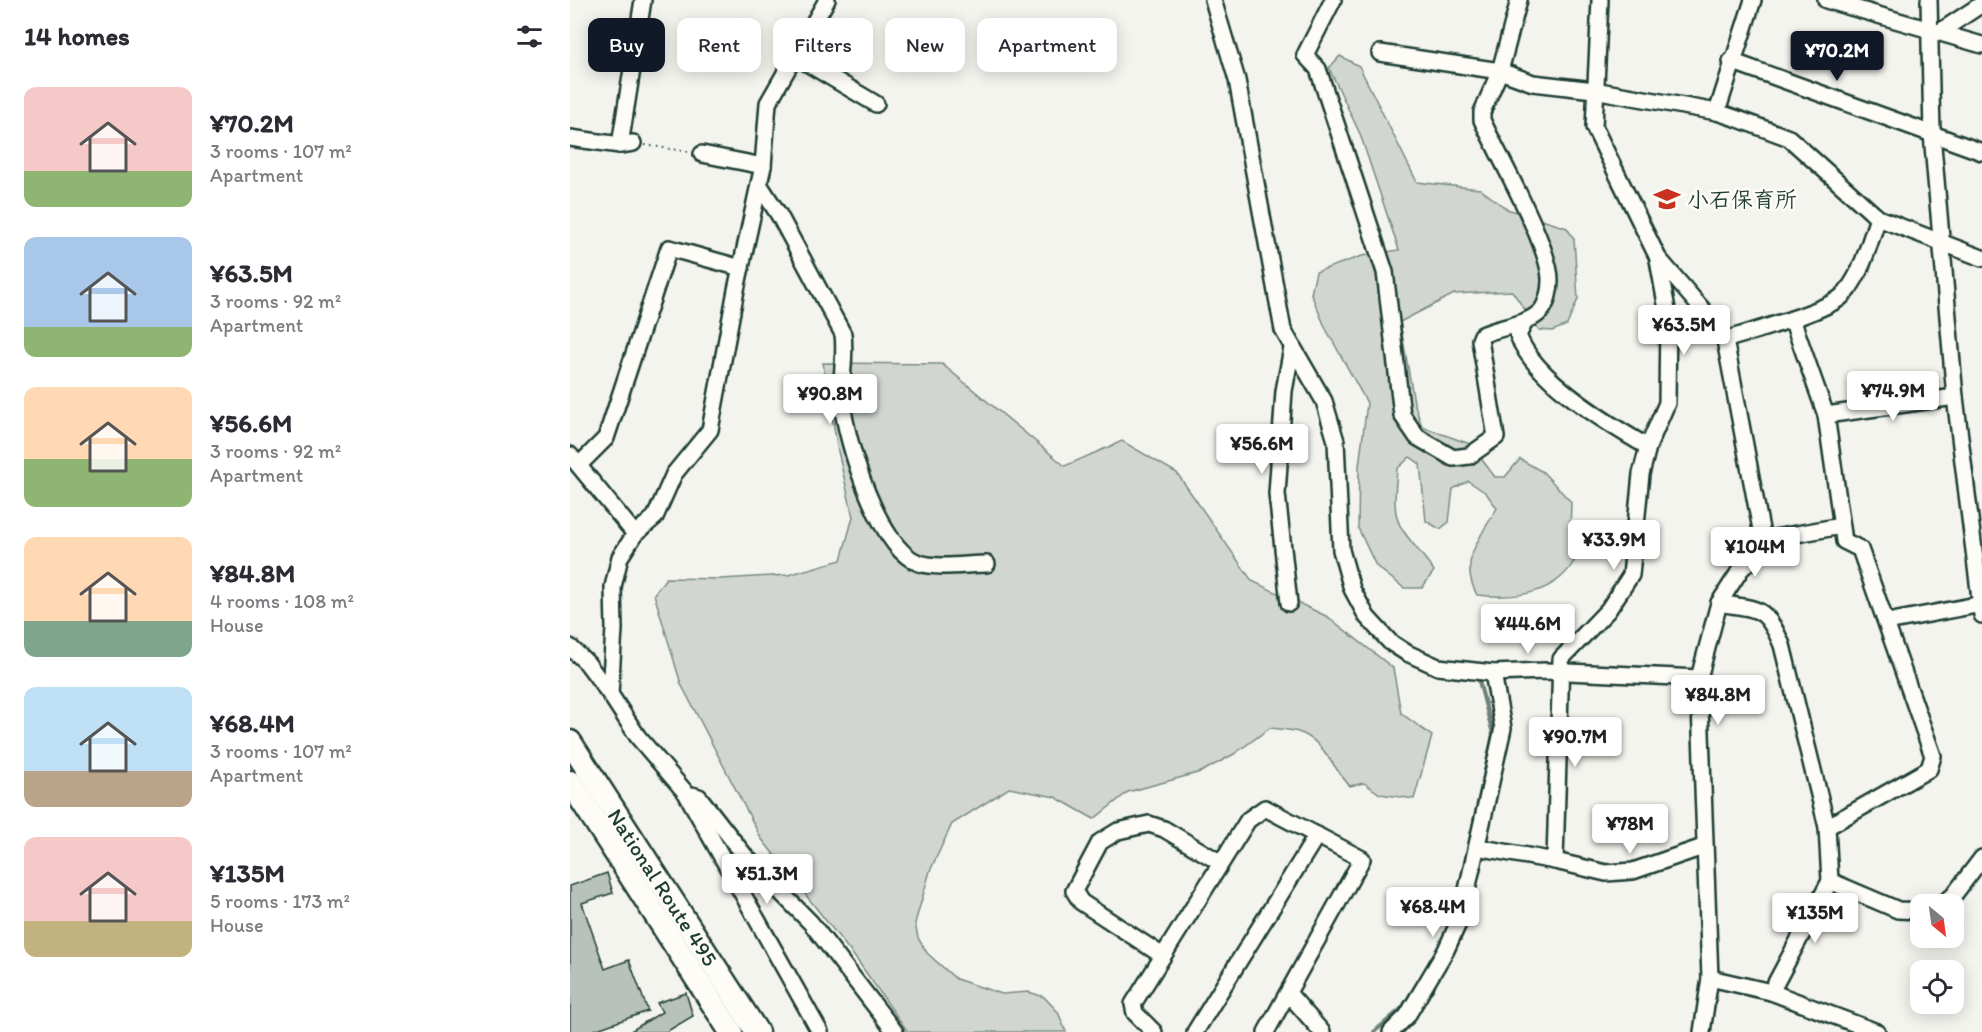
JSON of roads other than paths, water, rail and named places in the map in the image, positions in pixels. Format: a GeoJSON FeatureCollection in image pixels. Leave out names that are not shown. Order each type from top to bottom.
{"type":"FeatureCollection","features":[{"type":"Feature","properties":{"kind":"highway","name":"National Route 495"},"geometry":{"type":"LineString","coordinates":[[570,742],[757,1032]]}},
{"type":"Feature","properties":{"kind":"highway","name":"National Route 495"},"geometry":{"type":"LineString","coordinates":[[570,782],[731,1032]]}},
{"type":"Feature","properties":{"kind":"street"},"geometry":{"type":"LineString","coordinates":[[570,138],[627,144],[643,0]]}},
{"type":"Feature","properties":{"kind":"street"},"geometry":{"type":"LineString","coordinates":[[817,18],[827,0]]}},
{"type":"Feature","properties":{"kind":"street"},"geometry":{"type":"LineString","coordinates":[[1213,0],[1237,80],[1283,330],[1324,401],[1336,441],[1341,550],[1352,589],[1367,617],[1390,642],[1438,667],[1493,673],[1699,678]]}},
{"type":"Feature","properties":{"kind":"street"},"geometry":{"type":"LineString","coordinates":[[1334,0],[1305,55],[1318,69],[1385,272],[1402,415],[1418,437],[1453,458],[1469,456],[1497,437],[1480,340],[1482,335],[1496,328],[1525,322],[1542,310],[1548,297],[1551,279],[1540,243],[1482,120],[1482,112],[1500,71],[1519,0]]}},
{"type":"Feature","properties":{"kind":"street"},"geometry":{"type":"LineString","coordinates":[[1600,0],[1594,127],[1658,258],[1715,324],[1725,340],[1763,540],[1757,554],[1741,569],[1719,603],[1699,678],[1703,847],[1710,978],[1702,1032]]}},
{"type":"Feature","properties":{"kind":"street"},"geometry":{"type":"LineString","coordinates":[[1717,112],[1731,62],[1753,0]]}},
{"type":"Feature","properties":{"kind":"street"},"geometry":{"type":"LineString","coordinates":[[1826,0],[1982,45]]}},
{"type":"Feature","properties":{"kind":"street"},"geometry":{"type":"LineString","coordinates":[[1887,622],[1982,608],[1955,397],[1932,134],[1934,30],[1929,0]]}},
{"type":"Feature","properties":{"kind":"street"},"geometry":{"type":"LineString","coordinates":[[1934,30],[1982,4]]}},
{"type":"Feature","properties":{"kind":"street"},"geometry":{"type":"LineString","coordinates":[[1380,53],[1500,71],[1533,83],[1594,90],[1717,112],[1789,138],[1878,218],[1982,258]]}},
{"type":"Feature","properties":{"kind":"street"},"geometry":{"type":"LineString","coordinates":[[1731,62],[1982,152]]}},
{"type":"Feature","properties":{"kind":"street"},"geometry":{"type":"LineString","coordinates":[[610,694],[614,629],[613,587],[620,557],[635,534],[655,517],[674,474],[710,430],[763,166],[768,104],[786,72]]}},
{"type":"Feature","properties":{"kind":"street"},"geometry":{"type":"LineString","coordinates":[[822,72],[876,104]]}},
{"type":"Feature","properties":{"kind":"street"},"geometry":{"type":"LineString","coordinates":[[702,154],[763,166]]}},
{"type":"Feature","properties":{"kind":"street"},"geometry":{"type":"LineString","coordinates":[[759,183],[780,215],[843,334],[846,354],[842,401],[849,434],[871,506],[892,542],[905,556],[919,563],[987,564]]}},
{"type":"Feature","properties":{"kind":"street"},"geometry":{"type":"LineString","coordinates":[[1725,340],[1792,319],[1840,298],[1852,284],[1878,218]]}},
{"type":"Feature","properties":{"kind":"street"},"geometry":{"type":"LineString","coordinates":[[635,534],[574,460],[606,438],[669,248],[741,268]]}},
{"type":"Feature","properties":{"kind":"street"},"geometry":{"type":"LineString","coordinates":[[1555,861],[1562,658],[1608,610],[1630,575],[1635,509],[1648,447],[1667,402],[1668,315],[1658,258]]}},
{"type":"Feature","properties":{"kind":"street"},"geometry":{"type":"LineString","coordinates":[[1792,319],[1826,415],[1844,541],[1860,549],[1933,756],[1929,769],[1827,827]]}},
{"type":"Feature","properties":{"kind":"street"},"geometry":{"type":"LineString","coordinates":[[1525,322],[1518,335],[1524,351],[1540,370],[1599,418],[1648,447]]}},
{"type":"Feature","properties":{"kind":"street"},"geometry":{"type":"LineString","coordinates":[[1290,603],[1277,494],[1284,391],[1292,348]]}},
{"type":"Feature","properties":{"kind":"street"},"geometry":{"type":"LineString","coordinates":[[1826,415],[1955,397]]}},
{"type":"Feature","properties":{"kind":"street"},"geometry":{"type":"LineString","coordinates":[[1763,540],[1841,525]]}},
{"type":"Feature","properties":{"kind":"street"},"geometry":{"type":"LineString","coordinates":[[1719,603],[1757,610],[1772,619],[1782,645],[1827,827],[1830,881],[1771,992]]}},
{"type":"Feature","properties":{"kind":"street"},"geometry":{"type":"LineString","coordinates":[[570,646],[587,663],[638,737],[686,793],[820,1032]]}},
{"type":"Feature","properties":{"kind":"street"},"geometry":{"type":"LineString","coordinates":[[1391,1032],[1407,1016],[1446,950],[1461,918],[1503,728],[1493,673]]}},
{"type":"Feature","properties":{"kind":"street"},"geometry":{"type":"LineString","coordinates":[[686,793],[699,797],[745,856],[811,923],[895,1032]]}},
{"type":"Feature","properties":{"kind":"street"},"geometry":{"type":"LineString","coordinates":[[1154,1032],[1135,1013],[1133,1004],[1248,819],[1264,808],[1362,859],[1266,1032]]}},
{"type":"Feature","properties":{"kind":"street"},"geometry":{"type":"LineString","coordinates":[[1163,956],[1081,902],[1074,891],[1100,842],[1118,831],[1149,824],[1164,829],[1221,863]]}},
{"type":"Feature","properties":{"kind":"street"},"geometry":{"type":"LineString","coordinates":[[1196,1032],[1317,835]]}},
{"type":"Feature","properties":{"kind":"street"},"geometry":{"type":"LineString","coordinates":[[1477,848],[1555,861],[1606,873],[1633,871],[1703,847]]}},
{"type":"Feature","properties":{"kind":"street"},"geometry":{"type":"LineString","coordinates":[[1955,894],[1982,858]]}},
{"type":"Feature","properties":{"kind":"street"},"geometry":{"type":"LineString","coordinates":[[1830,881],[1898,910],[1910,911]]}},
{"type":"Feature","properties":{"kind":"street"},"geometry":{"type":"LineString","coordinates":[[1710,978],[1771,992],[1876,1032]]}},
{"type":"Feature","properties":{"kind":"street"},"geometry":{"type":"LineString","coordinates":[[1288,993],[1322,1032]]}},
{"type":"Feature","properties":{"kind":"waterway"},"geometry":{"type":"LineString","coordinates":[[1468,850],[1493,734],[1479,681]]}},
{"type":"Feature","properties":{"kind":"waterway"},"geometry":{"type":"LineString","coordinates":[[1451,923],[1461,881]]}},
{"type":"Feature","properties":{"kind":"waterway"},"geometry":{"type":"LineString","coordinates":[[1374,1032],[1402,1008],[1431,961]]}},
{"type":"Feature","properties":{"kind":"place","name":"小石保育所"},"geometry":{"type":"Point","coordinates":[1667,199]}}]}
